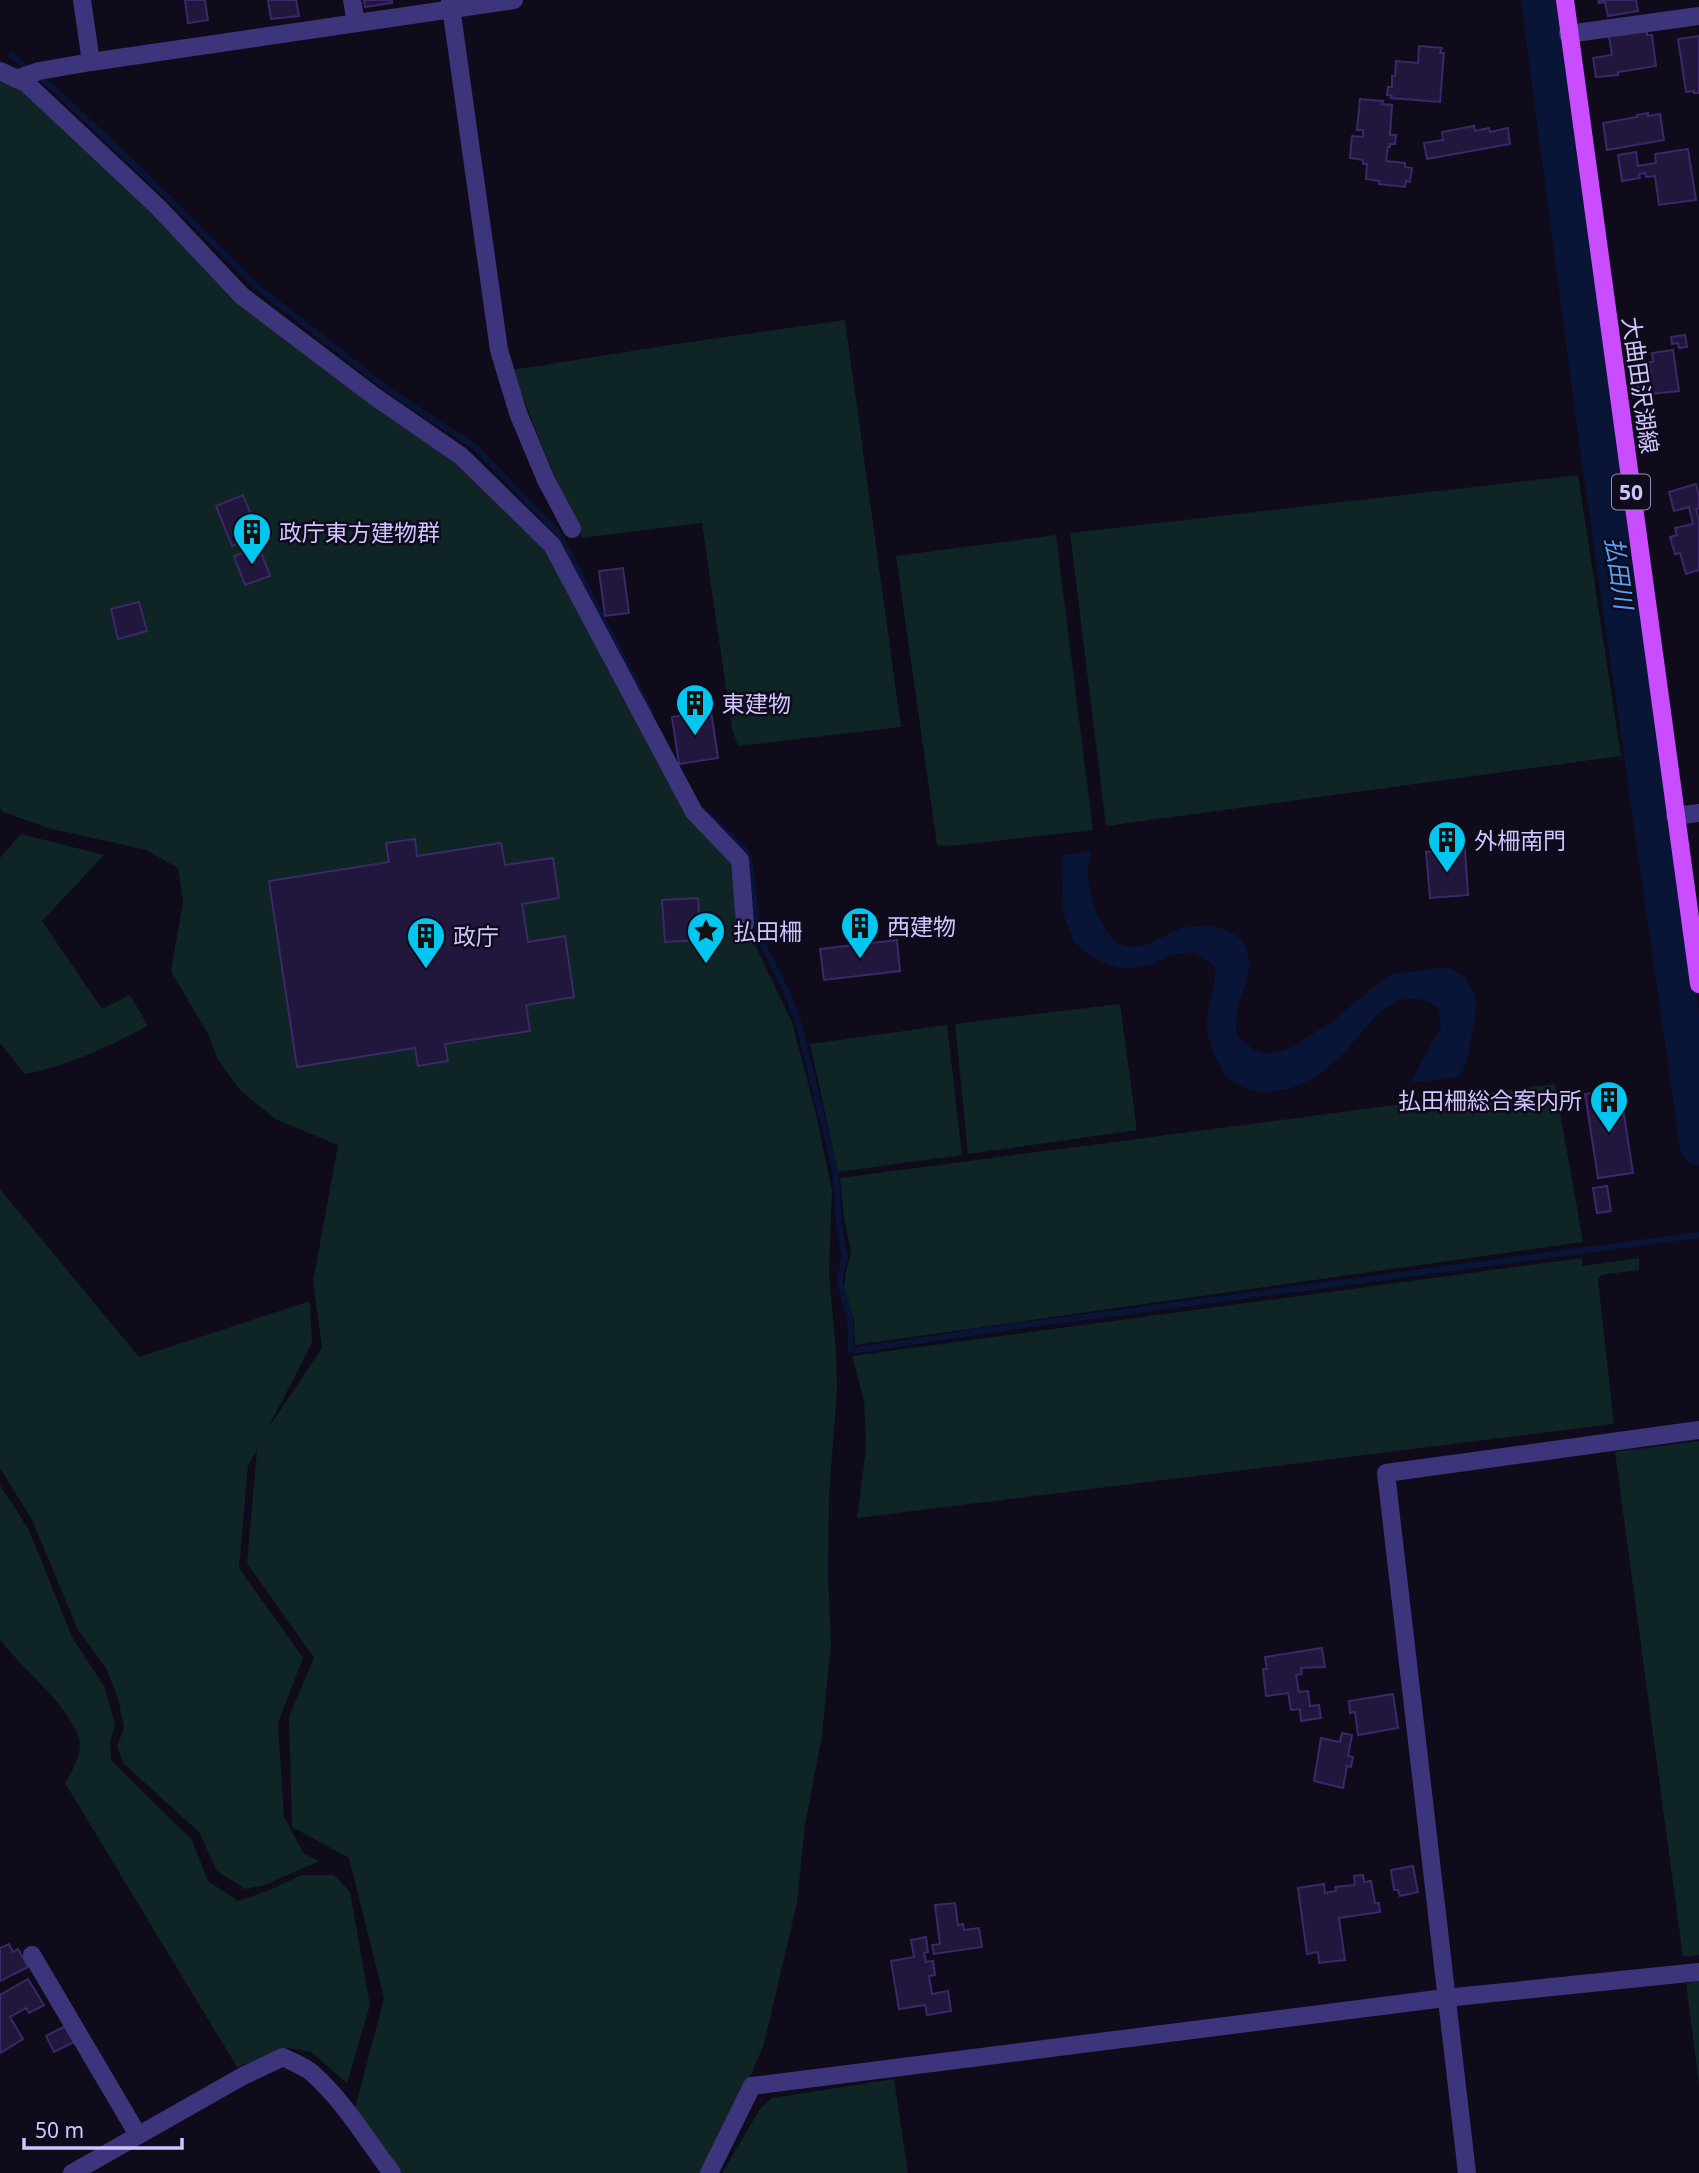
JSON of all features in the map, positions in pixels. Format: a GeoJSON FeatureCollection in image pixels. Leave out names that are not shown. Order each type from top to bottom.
{"type":"FeatureCollection","features":[{"type":"Feature","properties":{"kind":"main road","name":"大曲田沢湖線"},"geometry":{"type":"LineString","coordinates":[[1565,0],[1699,984]]}},
{"type":"Feature","properties":{"kind":"street"},"geometry":{"type":"LineString","coordinates":[[82,0],[91,62]]}},
{"type":"Feature","properties":{"kind":"street"},"geometry":{"type":"LineString","coordinates":[[352,0],[356,23]]}},
{"type":"Feature","properties":{"kind":"street"},"geometry":{"type":"LineString","coordinates":[[8,75],[356,23],[450,4],[514,0]]}},
{"type":"Feature","properties":{"kind":"street"},"geometry":{"type":"LineString","coordinates":[[450,4],[499,350],[518,413],[546,480],[572,530]]}},
{"type":"Feature","properties":{"kind":"street"},"geometry":{"type":"LineString","coordinates":[[1569,34],[1699,16]]}},
{"type":"Feature","properties":{"kind":"street"},"geometry":{"type":"LineString","coordinates":[[8,75],[26,83],[158,207],[242,296],[374,396],[461,456],[552,545],[694,812],[740,860],[745,924]]}},
{"type":"Feature","properties":{"kind":"street"},"geometry":{"type":"LineString","coordinates":[[1675,817],[1699,813]]}},
{"type":"Feature","properties":{"kind":"street"},"geometry":{"type":"LineString","coordinates":[[1467,2173],[1386,1473],[1699,1430]]}},
{"type":"Feature","properties":{"kind":"street"},"geometry":{"type":"LineString","coordinates":[[32,1955],[138,2135]]}},
{"type":"Feature","properties":{"kind":"street"},"geometry":{"type":"LineString","coordinates":[[709,2173],[752,2086],[1445,1998],[1699,1972]]}},
{"type":"Feature","properties":{"kind":"street"},"geometry":{"type":"LineString","coordinates":[[72,2173],[243,2076],[283,2057],[310,2071],[328,2089],[353,2116],[392,2173]]}},
{"type":"Feature","properties":{"kind":"green space"},"geometry":{"type":"Polygon","coordinates":[[[0,71],[16,79],[242,296],[461,456],[552,545],[694,812],[740,860],[745,924],[792,1022],[832,1190],[829,1274],[837,1390],[829,1496],[831,1643],[822,1736],[805,1825],[797,1903],[764,2044],[709,2173],[392,2173],[353,2116],[384,1998],[349,1858],[292,1827],[289,1716],[314,1658],[247,1563],[257,1450],[248,1466],[239,1568],[303,1658],[278,1723],[284,1817],[304,1854],[319,1861],[265,1885],[245,1889],[217,1871],[199,1832],[124,1764],[117,1747],[124,1728],[118,1698],[106,1668],[78,1630],[32,1520],[0,1468],[0,1189],[139,1357],[310,1301],[312,1343],[267,1430],[322,1348],[313,1282],[338,1145],[275,1119],[239,1089],[218,1060],[209,1036],[171,971],[183,901],[178,868],[146,850],[48,828],[3,812],[0,808],[0,71]]]}},
{"type":"Feature","properties":{"kind":"green space"},"geometry":{"type":"Polygon","coordinates":[[[845,320],[901,727],[738,746],[732,729],[702,523],[582,538],[512,370],[845,320]]]}},
{"type":"Feature","properties":{"kind":"green space"},"geometry":{"type":"Polygon","coordinates":[[[1578,475],[1621,756],[1106,826],[1070,533],[1578,475]]]}},
{"type":"Feature","properties":{"kind":"green space"},"geometry":{"type":"Polygon","coordinates":[[[1056,535],[1093,830],[950,846],[937,845],[896,556],[1056,535]]]}},
{"type":"Feature","properties":{"kind":"green space"},"geometry":{"type":"Polygon","coordinates":[[[21,834],[104,855],[42,921],[102,1009],[130,995],[148,1026],[72,1061],[25,1074],[0,1043],[0,858],[21,834]]]}},
{"type":"Feature","properties":{"kind":"green space"},"geometry":{"type":"Polygon","coordinates":[[[1120,1004],[1137,1130],[968,1154],[955,1024],[1120,1004]]]}},
{"type":"Feature","properties":{"kind":"green space"},"geometry":{"type":"Polygon","coordinates":[[[947,1025],[962,1155],[838,1172],[810,1044],[947,1025]]]}},
{"type":"Feature","properties":{"kind":"green space"},"geometry":{"type":"Polygon","coordinates":[[[1555,1084],[1583,1242],[855,1345],[854,1320],[844,1288],[851,1251],[840,1178],[1555,1084]]]}},
{"type":"Feature","properties":{"kind":"green space"},"geometry":{"type":"Polygon","coordinates":[[[1582,1258],[1582,1266],[1639,1258],[1639,1270],[1601,1275],[1598,1279],[1614,1424],[857,1518],[866,1449],[864,1400],[852,1356],[1582,1258]]]}},
{"type":"Feature","properties":{"kind":"green space"},"geometry":{"type":"Polygon","coordinates":[[[1699,1441],[1699,1955],[1683,1957],[1615,1452],[1699,1441]]]}},
{"type":"Feature","properties":{"kind":"green space"},"geometry":{"type":"Polygon","coordinates":[[[0,1485],[29,1530],[72,1637],[104,1686],[115,1724],[110,1743],[111,1760],[192,1840],[208,1881],[238,1901],[302,1875],[334,1875],[350,1892],[370,2005],[347,2083],[311,2052],[288,2048],[237,2067],[65,1783],[76,1762],[79,1738],[55,1700],[0,1640],[0,1485]]]}},
{"type":"Feature","properties":{"kind":"green space"},"geometry":{"type":"Polygon","coordinates":[[[1699,1981],[1699,2084],[1686,1983],[1699,1981]]]}},
{"type":"Feature","properties":{"kind":"green space"},"geometry":{"type":"Polygon","coordinates":[[[894,2079],[908,2173],[722,2173],[760,2109],[772,2098],[894,2079]]]}},
{"type":"Feature","properties":{"kind":"water"},"geometry":{"type":"Polygon","coordinates":[[[1091,851],[1089,887],[1096,910],[1107,932],[1124,946],[1134,947],[1150,943],[1174,931],[1193,926],[1224,929],[1241,940],[1249,956],[1249,965],[1236,1015],[1237,1037],[1253,1049],[1270,1054],[1291,1048],[1337,1018],[1392,974],[1446,967],[1465,976],[1476,997],[1475,1018],[1467,1061],[1460,1077],[1410,1083],[1441,1027],[1439,1009],[1423,1000],[1410,998],[1396,1002],[1381,1012],[1333,1063],[1304,1083],[1283,1090],[1260,1091],[1248,1089],[1232,1081],[1220,1065],[1207,1029],[1215,966],[1196,952],[1171,955],[1150,965],[1124,969],[1096,960],[1074,942],[1063,913],[1062,855],[1091,851]]]}},
{"type":"Feature","properties":{"kind":"building"},"geometry":{"type":"Polygon","coordinates":[[[185,0],[205,0],[208,20],[188,23],[185,0]]]}},
{"type":"Feature","properties":{"kind":"building"},"geometry":{"type":"Polygon","coordinates":[[[268,0],[296,0],[299,16],[271,19],[268,0]]]}},
{"type":"Feature","properties":{"kind":"building"},"geometry":{"type":"Polygon","coordinates":[[[364,0],[392,0],[392,3],[365,7],[364,0]]]}},
{"type":"Feature","properties":{"kind":"building"},"geometry":{"type":"Polygon","coordinates":[[[1598,0],[1636,0],[1638,11],[1608,16],[1605,2],[1599,3],[1598,0]]]}},
{"type":"Feature","properties":{"kind":"building"},"geometry":{"type":"Polygon","coordinates":[[[1647,31],[1647,35],[1652,35],[1656,66],[1596,77],[1593,58],[1612,55],[1609,36],[1647,31]]]}},
{"type":"Feature","properties":{"kind":"building"},"geometry":{"type":"Polygon","coordinates":[[[1699,36],[1699,93],[1686,92],[1678,39],[1699,36]]]}},
{"type":"Feature","properties":{"kind":"building"},"geometry":{"type":"Polygon","coordinates":[[[1419,46],[1442,48],[1440,53],[1444,53],[1440,102],[1391,98],[1392,96],[1387,95],[1388,87],[1392,87],[1392,76],[1395,76],[1396,61],[1418,63],[1419,46]]]}},
{"type":"Feature","properties":{"kind":"building"},"geometry":{"type":"Polygon","coordinates":[[[1360,99],[1383,101],[1382,104],[1392,105],[1390,135],[1396,135],[1395,144],[1388,147],[1386,161],[1405,163],[1405,167],[1412,168],[1410,182],[1406,181],[1405,187],[1379,184],[1379,181],[1366,179],[1367,164],[1363,164],[1363,160],[1350,158],[1352,136],[1363,137],[1363,130],[1357,130],[1360,99]]]}},
{"type":"Feature","properties":{"kind":"building"},"geometry":{"type":"Polygon","coordinates":[[[1648,113],[1648,116],[1660,114],[1664,140],[1607,150],[1603,123],[1648,113]]]}},
{"type":"Feature","properties":{"kind":"building"},"geometry":{"type":"Polygon","coordinates":[[[1474,126],[1475,131],[1489,128],[1490,132],[1508,128],[1510,144],[1427,159],[1424,143],[1443,140],[1442,132],[1474,126]]]}},
{"type":"Feature","properties":{"kind":"building"},"geometry":{"type":"Polygon","coordinates":[[[1688,149],[1696,200],[1659,205],[1655,176],[1646,177],[1645,173],[1639,174],[1640,178],[1622,181],[1618,155],[1636,152],[1638,166],[1656,163],[1655,154],[1688,149]]]}},
{"type":"Feature","properties":{"kind":"building"},"geometry":{"type":"Polygon","coordinates":[[[1685,335],[1687,347],[1679,348],[1678,343],[1672,344],[1671,337],[1685,335]]]}},
{"type":"Feature","properties":{"kind":"building"},"geometry":{"type":"Polygon","coordinates":[[[1673,350],[1679,391],[1639,395],[1635,374],[1651,372],[1649,362],[1653,362],[1652,353],[1673,350]]]}},
{"type":"Feature","properties":{"kind":"building"},"geometry":{"type":"Polygon","coordinates":[[[1696,484],[1699,496],[1699,508],[1696,509],[1699,520],[1699,570],[1686,574],[1680,553],[1675,554],[1670,537],[1677,535],[1675,528],[1693,524],[1689,507],[1674,511],[1669,492],[1696,484]]]}},
{"type":"Feature","properties":{"kind":"building"},"geometry":{"type":"Polygon","coordinates":[[[243,495],[259,535],[232,546],[216,506],[243,495]]]}},
{"type":"Feature","properties":{"kind":"building","name":"政庁東方建物群"},"geometry":{"type":"Polygon","coordinates":[[[259,547],[270,576],[245,585],[234,556],[259,547]]]}},
{"type":"Feature","properties":{"kind":"building"},"geometry":{"type":"Polygon","coordinates":[[[623,568],[629,613],[605,616],[599,571],[623,568]]]}},
{"type":"Feature","properties":{"kind":"building"},"geometry":{"type":"Polygon","coordinates":[[[139,602],[147,631],[118,639],[111,609],[139,602]]]}},
{"type":"Feature","properties":{"kind":"building","name":"東建物"},"geometry":{"type":"Polygon","coordinates":[[[711,711],[718,758],[679,764],[672,717],[711,711]]]}},
{"type":"Feature","properties":{"kind":"building","name":"政庁"},"geometry":{"type":"Polygon","coordinates":[[[415,839],[417,856],[501,843],[505,865],[553,858],[559,898],[522,904],[528,942],[565,936],[574,997],[526,1005],[530,1031],[445,1044],[448,1061],[418,1066],[415,1048],[297,1067],[269,881],[389,862],[386,843],[415,839]]]}},
{"type":"Feature","properties":{"kind":"building","name":"外柵南門"},"geometry":{"type":"Polygon","coordinates":[[[1465,849],[1468,895],[1430,898],[1426,852],[1465,849]]]}},
{"type":"Feature","properties":{"kind":"building"},"geometry":{"type":"Polygon","coordinates":[[[698,898],[701,940],[665,942],[662,900],[698,898]]]}},
{"type":"Feature","properties":{"kind":"building","name":"西建物"},"geometry":{"type":"Polygon","coordinates":[[[897,940],[900,971],[824,980],[820,949],[897,940]]]}},
{"type":"Feature","properties":{"kind":"building","name":"払田柵総合案内所"},"geometry":{"type":"Polygon","coordinates":[[[1620,1089],[1633,1173],[1598,1178],[1585,1094],[1620,1089]]]}},
{"type":"Feature","properties":{"kind":"building"},"geometry":{"type":"Polygon","coordinates":[[[1607,1186],[1611,1211],[1597,1213],[1593,1188],[1607,1186]]]}},
{"type":"Feature","properties":{"kind":"building"},"geometry":{"type":"Polygon","coordinates":[[[1322,1648],[1325,1667],[1301,1668],[1302,1674],[1296,1675],[1299,1692],[1308,1691],[1310,1706],[1319,1705],[1321,1718],[1301,1721],[1300,1709],[1291,1710],[1288,1693],[1266,1696],[1263,1669],[1267,1669],[1265,1657],[1322,1648]]]}},
{"type":"Feature","properties":{"kind":"building"},"geometry":{"type":"Polygon","coordinates":[[[1393,1694],[1398,1728],[1358,1735],[1355,1712],[1350,1713],[1349,1701],[1393,1694]]]}},
{"type":"Feature","properties":{"kind":"building"},"geometry":{"type":"Polygon","coordinates":[[[1342,1733],[1352,1735],[1348,1756],[1353,1757],[1351,1767],[1347,1766],[1343,1788],[1314,1781],[1321,1738],[1340,1742],[1342,1733]]]}},
{"type":"Feature","properties":{"kind":"building"},"geometry":{"type":"Polygon","coordinates":[[[1413,1866],[1418,1892],[1400,1896],[1398,1890],[1394,1890],[1391,1870],[1413,1866]]]}},
{"type":"Feature","properties":{"kind":"building"},"geometry":{"type":"Polygon","coordinates":[[[1363,1875],[1364,1882],[1371,1881],[1375,1903],[1379,1903],[1380,1912],[1339,1918],[1345,1960],[1319,1963],[1318,1952],[1307,1954],[1298,1888],[1324,1884],[1325,1893],[1336,1891],[1335,1887],[1355,1885],[1354,1876],[1363,1875]]]}},
{"type":"Feature","properties":{"kind":"building"},"geometry":{"type":"Polygon","coordinates":[[[955,1903],[958,1925],[963,1924],[964,1930],[979,1928],[982,1947],[934,1954],[932,1945],[940,1944],[935,1905],[955,1903]]]}},
{"type":"Feature","properties":{"kind":"building"},"geometry":{"type":"Polygon","coordinates":[[[926,1937],[926,1962],[933,1961],[935,1975],[929,1976],[932,1994],[948,1991],[951,2011],[927,2015],[925,2005],[899,2009],[891,1961],[914,1957],[911,1940],[926,1937]]]}},
{"type":"Feature","properties":{"kind":"building"},"geometry":{"type":"Polygon","coordinates":[[[9,1944],[13,1952],[18,1949],[28,1967],[0,1981],[0,1948],[9,1944]]]}},
{"type":"Feature","properties":{"kind":"building"},"geometry":{"type":"Polygon","coordinates":[[[28,1979],[44,2005],[29,2013],[26,2008],[10,2017],[23,2039],[0,2053],[0,1995],[28,1979]]]}},
{"type":"Feature","properties":{"kind":"building"},"geometry":{"type":"Polygon","coordinates":[[[65,2026],[74,2042],[54,2052],[46,2036],[65,2026]]]}},
{"type":"Feature","properties":{"kind":"waterway","name":"払田川"},"geometry":{"type":"LineString","coordinates":[[1540,0],[1599,448],[1699,1146]]}},
{"type":"Feature","properties":{"kind":"waterway"},"geometry":{"type":"LineString","coordinates":[[11,55],[52,87],[170,199],[255,285],[391,392],[475,447],[560,535],[650,711]]}},
{"type":"Feature","properties":{"kind":"waterway"},"geometry":{"type":"LineString","coordinates":[[708,815],[749,857],[759,937],[798,1021],[836,1174],[839,1226],[845,1258],[840,1284],[850,1319],[851,1351],[996,1329],[1699,1235]]}},
{"type":"Feature","properties":{"kind":"place","name":"政庁東方建物群"},"geometry":{"type":"Point","coordinates":[252,566]}},
{"type":"Feature","properties":{"kind":"place","name":"東建物"},"geometry":{"type":"Point","coordinates":[695,737]}},
{"type":"Feature","properties":{"kind":"place","name":"外柵南門"},"geometry":{"type":"Point","coordinates":[1447,874]}},
{"type":"Feature","properties":{"kind":"place","name":"西建物"},"geometry":{"type":"Point","coordinates":[860,960]}},
{"type":"Feature","properties":{"kind":"place","name":"払田柵"},"geometry":{"type":"Point","coordinates":[706,965]}},
{"type":"Feature","properties":{"kind":"place","name":"政庁"},"geometry":{"type":"Point","coordinates":[426,970]}},
{"type":"Feature","properties":{"kind":"place","name":"払田柵総合案内所"},"geometry":{"type":"Point","coordinates":[1609,1134]}}]}
